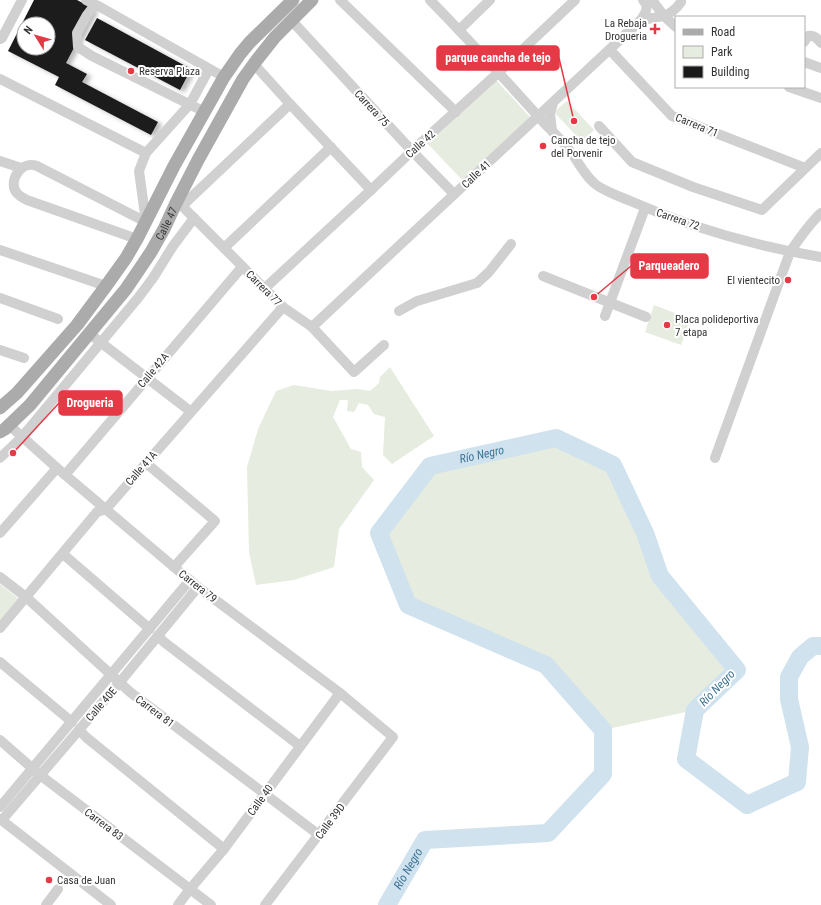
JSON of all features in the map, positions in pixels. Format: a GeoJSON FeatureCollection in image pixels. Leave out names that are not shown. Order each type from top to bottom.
{"type":"FeatureCollection","features":[{"type":"Feature","properties":{"kind":"main road","name":"Calle 47"},"geometry":{"type":"LineString","coordinates":[[4,428],[30,405],[126,289],[141,268],[179,205],[198,160],[243,79],[276,37],[312,0]]}},
{"type":"Feature","properties":{"kind":"main road","name":"Calle 47"},"geometry":{"type":"LineString","coordinates":[[0,408],[17,393],[77,325],[126,258],[174,166],[224,77],[250,42],[288,1]]}},
{"type":"Feature","properties":{"kind":"street"},"geometry":{"type":"LineString","coordinates":[[0,39],[2,38],[22,0]]}},
{"type":"Feature","properties":{"kind":"street"},"geometry":{"type":"LineString","coordinates":[[86,0],[224,77]]}},
{"type":"Feature","properties":{"kind":"street"},"geometry":{"type":"LineString","coordinates":[[340,0],[456,112]]}},
{"type":"Feature","properties":{"kind":"street","name":"Carrera 72"},"geometry":{"type":"LineString","coordinates":[[430,0],[499,72],[566,146],[579,163],[584,173],[594,183],[645,208],[680,221],[728,236],[790,252],[821,257]]}},
{"type":"Feature","properties":{"kind":"street"},"geometry":{"type":"LineString","coordinates":[[459,30],[490,0]]}},
{"type":"Feature","properties":{"kind":"street","name":"Calle 42"},"geometry":{"type":"LineString","coordinates":[[264,289],[575,0]]}},
{"type":"Feature","properties":{"kind":"street"},"geometry":{"type":"LineString","coordinates":[[640,21],[647,7],[643,0]]}},
{"type":"Feature","properties":{"kind":"street"},"geometry":{"type":"LineString","coordinates":[[652,0],[664,16],[675,26]]}},
{"type":"Feature","properties":{"kind":"street"},"geometry":{"type":"LineString","coordinates":[[640,21],[664,16],[676,8],[681,2],[680,0]]}},
{"type":"Feature","properties":{"kind":"street"},"geometry":{"type":"LineString","coordinates":[[98,6],[94,6],[76,33],[78,47],[92,56],[205,112]]}},
{"type":"Feature","properties":{"kind":"street","name":"Carrera 75"},"geometry":{"type":"LineString","coordinates":[[292,21],[412,151],[454,194]]}},
{"type":"Feature","properties":{"kind":"street","name":"Calle 41"},"geometry":{"type":"LineString","coordinates":[[312,326],[640,21]]}},
{"type":"Feature","properties":{"kind":"street"},"geometry":{"type":"LineString","coordinates":[[805,40],[808,36],[812,36],[816,37],[821,43]]}},
{"type":"Feature","properties":{"kind":"street","name":"Carrera 71"},"geometry":{"type":"LineString","coordinates":[[610,50],[672,116],[805,168]]}},
{"type":"Feature","properties":{"kind":"street"},"geometry":{"type":"LineString","coordinates":[[805,62],[821,68]]}},
{"type":"Feature","properties":{"kind":"street"},"geometry":{"type":"LineString","coordinates":[[254,64],[371,190]]}},
{"type":"Feature","properties":{"kind":"street"},"geometry":{"type":"LineString","coordinates":[[146,222],[139,171],[146,153],[190,104],[209,69]]}},
{"type":"Feature","properties":{"kind":"street"},"geometry":{"type":"LineString","coordinates":[[0,79],[146,153]]}},
{"type":"Feature","properties":{"kind":"street"},"geometry":{"type":"LineString","coordinates":[[793,88],[820,95]]}},
{"type":"Feature","properties":{"kind":"street"},"geometry":{"type":"LineString","coordinates":[[552,131],[550,113],[553,103]]}},
{"type":"Feature","properties":{"kind":"street"},"geometry":{"type":"LineString","coordinates":[[179,205],[290,104]]}},
{"type":"Feature","properties":{"kind":"street"},"geometry":{"type":"LineString","coordinates":[[599,126],[632,162],[693,187],[762,210],[821,152]]}},
{"type":"Feature","properties":{"kind":"street"},"geometry":{"type":"LineString","coordinates":[[224,248],[331,147]]}},
{"type":"Feature","properties":{"kind":"street"},"geometry":{"type":"LineString","coordinates":[[0,161],[21,168]]}},
{"type":"Feature","properties":{"kind":"street"},"geometry":{"type":"LineString","coordinates":[[137,239],[21,197],[16,193],[14,184],[15,177],[21,168],[31,164],[44,169],[146,222]]}},
{"type":"Feature","properties":{"kind":"street","name":"Carrera 77"},"geometry":{"type":"LineString","coordinates":[[179,205],[194,218],[282,307],[312,326],[354,372],[384,345]]}},
{"type":"Feature","properties":{"kind":"street"},"geometry":{"type":"LineString","coordinates":[[605,316],[645,208]]}},
{"type":"Feature","properties":{"kind":"street"},"geometry":{"type":"LineString","coordinates":[[716,458],[790,252],[802,235],[821,214]]}},
{"type":"Feature","properties":{"kind":"street","name":"Calle 47"},"geometry":{"type":"LineString","coordinates":[[0,458],[22,437],[138,298],[194,218]]}},
{"type":"Feature","properties":{"kind":"street"},"geometry":{"type":"LineString","coordinates":[[400,311],[417,300],[477,283],[489,272],[511,244]]}},
{"type":"Feature","properties":{"kind":"street"},"geometry":{"type":"LineString","coordinates":[[0,250],[106,286]]}},
{"type":"Feature","properties":{"kind":"street","name":"Calle 42A"},"geometry":{"type":"LineString","coordinates":[[65,475],[242,266]]}},
{"type":"Feature","properties":{"kind":"street"},"geometry":{"type":"LineString","coordinates":[[543,276],[646,317]]}},
{"type":"Feature","properties":{"kind":"street"},"geometry":{"type":"LineString","coordinates":[[0,298],[58,319]]}},
{"type":"Feature","properties":{"kind":"street","name":"Calle 41A"},"geometry":{"type":"LineString","coordinates":[[0,628],[97,512],[106,509],[282,307]]}},
{"type":"Feature","properties":{"kind":"street"},"geometry":{"type":"LineString","coordinates":[[90,334],[190,411]]}},
{"type":"Feature","properties":{"kind":"street"},"geometry":{"type":"LineString","coordinates":[[0,350],[24,358]]}},
{"type":"Feature","properties":{"kind":"street","name":"Carrera 79"},"geometry":{"type":"LineString","coordinates":[[4,428],[22,437],[174,568],[340,693],[393,737]]}},
{"type":"Feature","properties":{"kind":"street"},"geometry":{"type":"LineString","coordinates":[[146,463],[215,521],[174,568]]}},
{"type":"Feature","properties":{"kind":"street"},"geometry":{"type":"LineString","coordinates":[[0,534],[57,468]]}},
{"type":"Feature","properties":{"kind":"street"},"geometry":{"type":"LineString","coordinates":[[63,554],[164,642],[300,746]]}},
{"type":"Feature","properties":{"kind":"street","name":"Carrera 81"},"geometry":{"type":"LineString","coordinates":[[0,577],[26,597],[130,692],[319,835]]}},
{"type":"Feature","properties":{"kind":"street","name":"Calle 40E"},"geometry":{"type":"LineString","coordinates":[[1,819],[72,722],[112,674],[154,632],[194,584]]}},
{"type":"Feature","properties":{"kind":"street","name":"Calle 40E"},"geometry":{"type":"LineString","coordinates":[[0,807],[79,730],[120,682],[154,632]]}},
{"type":"Feature","properties":{"kind":"street"},"geometry":{"type":"LineString","coordinates":[[0,662],[72,722]]}},
{"type":"Feature","properties":{"kind":"street","name":"Calle 40"},"geometry":{"type":"LineString","coordinates":[[178,905],[224,849],[340,693]]}},
{"type":"Feature","properties":{"kind":"street"},"geometry":{"type":"LineString","coordinates":[[79,730],[224,849]]}},
{"type":"Feature","properties":{"kind":"street","name":"Calle 39D"},"geometry":{"type":"LineString","coordinates":[[265,905],[393,737]]}},
{"type":"Feature","properties":{"kind":"street","name":"Carrera 83"},"geometry":{"type":"LineString","coordinates":[[0,740],[37,771],[212,905]]}},
{"type":"Feature","properties":{"kind":"street"},"geometry":{"type":"LineString","coordinates":[[1,819],[111,905]]}},
{"type":"Feature","properties":{"kind":"street"},"geometry":{"type":"LineString","coordinates":[[46,905],[58,889]]}},
{"type":"Feature","properties":{"kind":"green space"},"geometry":{"type":"Polygon","coordinates":[[[496,80],[530,117],[463,181],[428,144],[496,80]]]}},
{"type":"Feature","properties":{"kind":"green space"},"geometry":{"type":"Polygon","coordinates":[[[567,101],[594,130],[582,142],[554,112],[567,101]]]}},
{"type":"Feature","properties":{"kind":"green space","name":"Placa polideportiva 7 etapa"},"geometry":{"type":"Polygon","coordinates":[[[654,305],[690,319],[681,345],[645,332],[654,305]]]}},
{"type":"Feature","properties":{"kind":"green space"},"geometry":{"type":"Polygon","coordinates":[[[390,367],[434,436],[392,464],[383,455],[385,417],[374,414],[368,405],[359,403],[354,412],[347,411],[348,400],[340,400],[333,417],[351,449],[361,452],[362,467],[374,480],[339,529],[334,567],[294,580],[256,585],[249,552],[247,467],[258,429],[276,391],[294,385],[331,391],[357,389],[370,391],[379,383],[380,377],[390,367]]]}},
{"type":"Feature","properties":{"kind":"green space"},"geometry":{"type":"Polygon","coordinates":[[[556,438],[613,465],[645,533],[660,576],[737,670],[695,710],[603,730],[546,665],[408,605],[379,533],[430,466],[556,438]]]}},
{"type":"Feature","properties":{"kind":"green space"},"geometry":{"type":"Polygon","coordinates":[[[0,584],[19,599],[0,622],[0,584]]]}},
{"type":"Feature","properties":{"kind":"building"},"geometry":{"type":"Polygon","coordinates":[[[34,0],[77,0],[94,9],[66,63],[87,74],[82,82],[158,122],[151,135],[55,85],[59,77],[18,56],[56,56],[56,16],[26,16],[34,0]]]}},
{"type":"Feature","properties":{"kind":"building"},"geometry":{"type":"Polygon","coordinates":[[[97,18],[191,69],[180,90],[85,40],[97,18]]]}},
{"type":"Feature","properties":{"kind":"building"},"geometry":{"type":"Polygon","coordinates":[[[16,35],[16,55],[8,51],[16,35]]]}},
{"type":"Feature","properties":{"kind":"waterway","name":"Río Negro"},"geometry":{"type":"LineString","coordinates":[[387,905],[425,840],[548,833],[603,774],[603,730],[546,665],[408,605],[379,533],[430,466],[556,438],[613,465],[645,533],[660,576],[737,670],[695,710],[686,759],[747,805],[797,782],[800,747],[789,699],[789,677],[800,657],[813,646],[821,646]]}},
{"type":"Feature","properties":{"kind":"place","name":"La Rebaja Drogueria"},"geometry":{"type":"Point","coordinates":[655,29]}},
{"type":"Feature","properties":{"kind":"place","name":"Reserva Plaza"},"geometry":{"type":"Point","coordinates":[131,71]}},
{"type":"Feature","properties":{"kind":"place","name":"parque cancha de tejo"},"geometry":{"type":"Point","coordinates":[574,121]}},
{"type":"Feature","properties":{"kind":"place","name":"Cancha de tejo del Porvenir"},"geometry":{"type":"Point","coordinates":[543,146]}},
{"type":"Feature","properties":{"kind":"place","name":"El vientecito"},"geometry":{"type":"Point","coordinates":[788,280]}},
{"type":"Feature","properties":{"kind":"place","name":"Parqueadero"},"geometry":{"type":"Point","coordinates":[594,297]}},
{"type":"Feature","properties":{"kind":"place","name":"Placa polideportiva 7 etapa"},"geometry":{"type":"Point","coordinates":[667,325]}},
{"type":"Feature","properties":{"kind":"place","name":"Drogueria"},"geometry":{"type":"Point","coordinates":[13,453]}},
{"type":"Feature","properties":{"kind":"place","name":"Casa de Juan"},"geometry":{"type":"Point","coordinates":[49,880]}}]}
